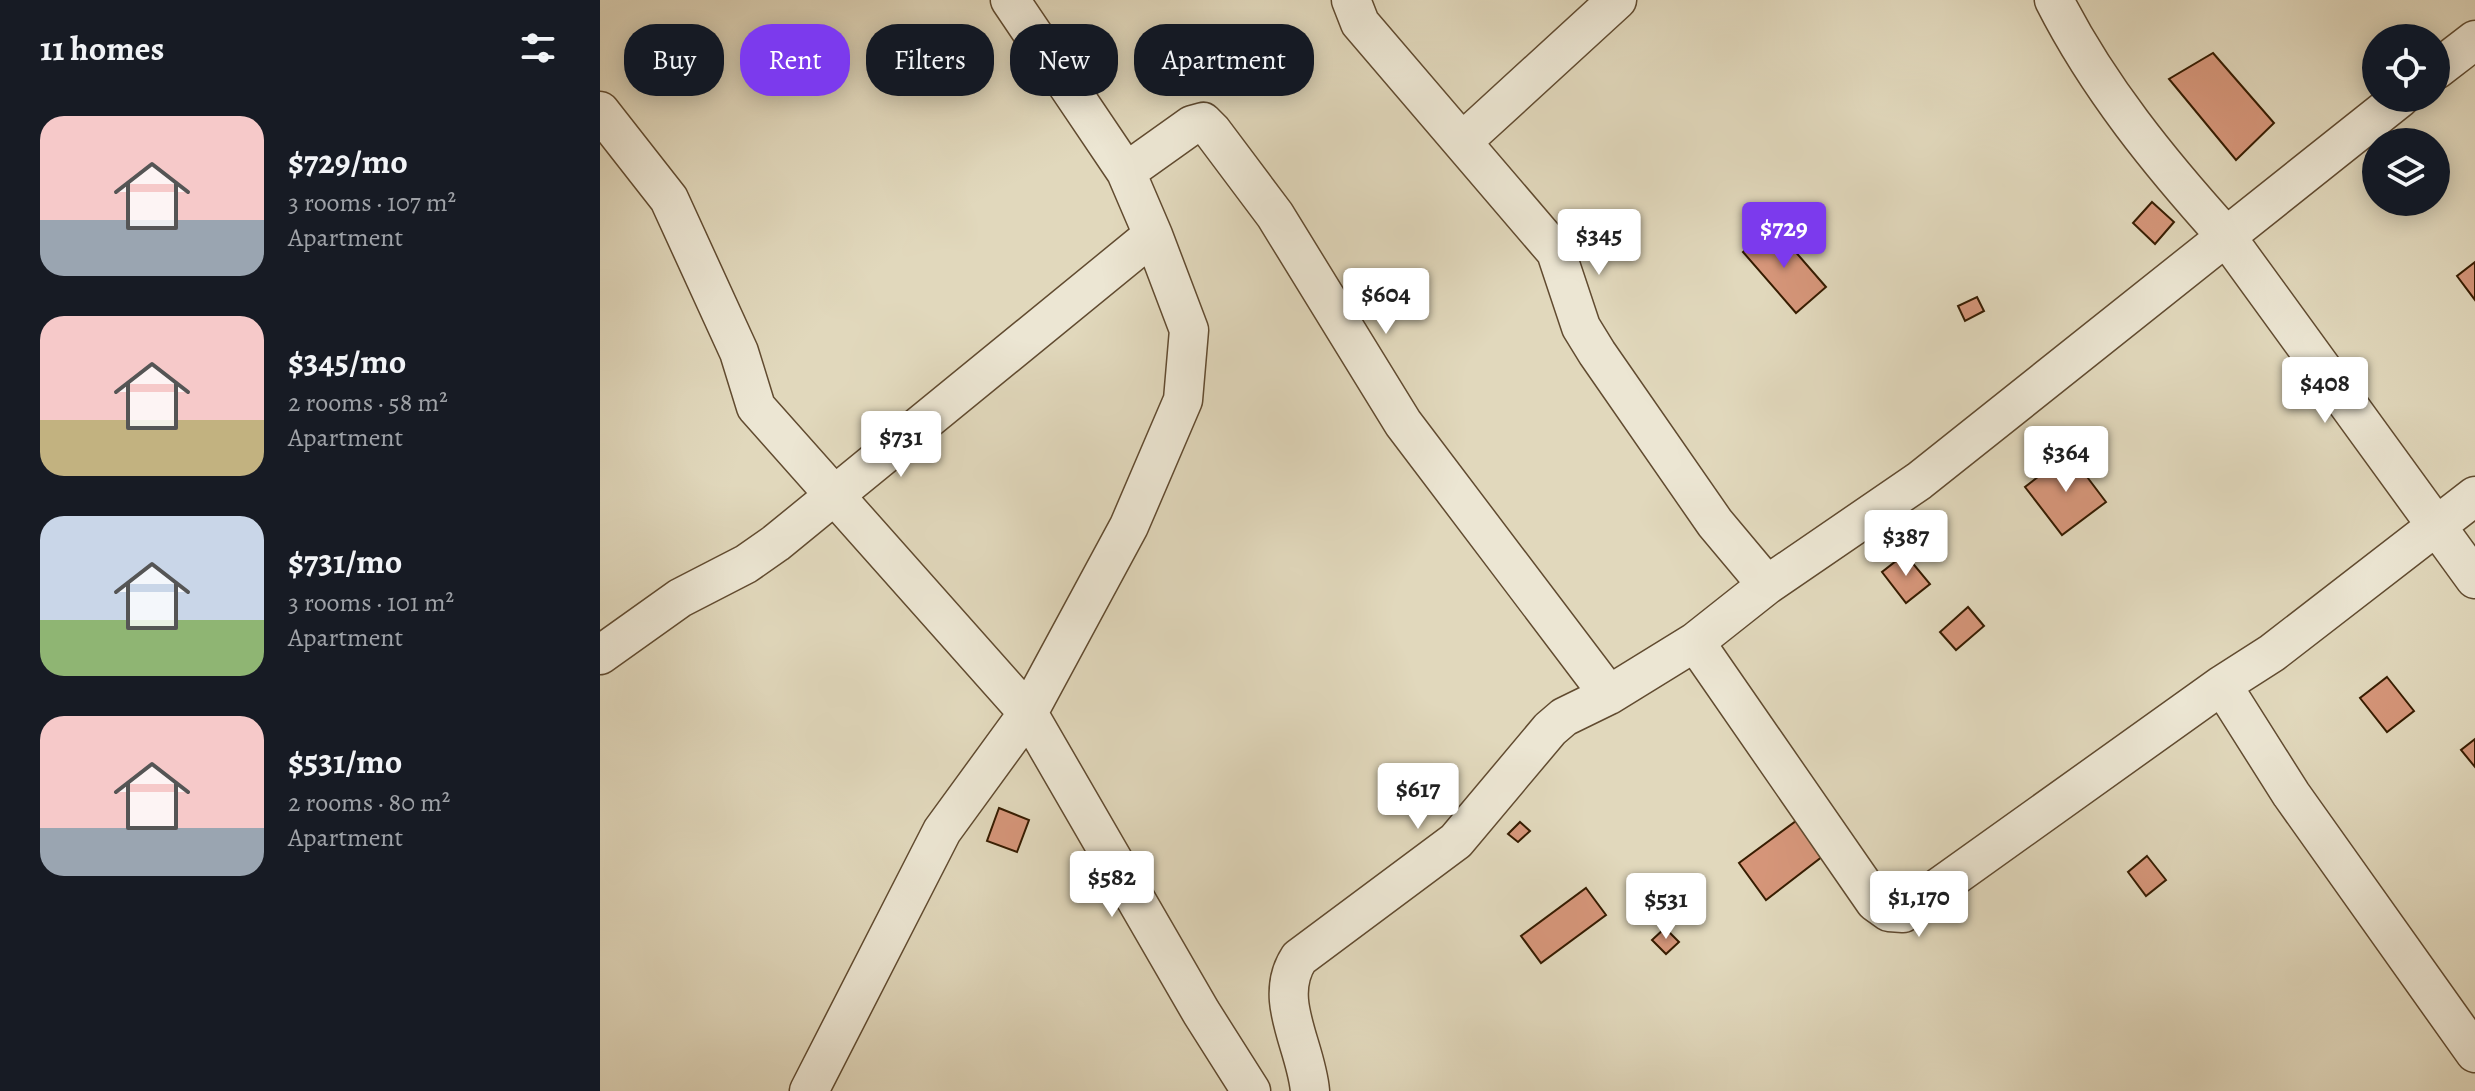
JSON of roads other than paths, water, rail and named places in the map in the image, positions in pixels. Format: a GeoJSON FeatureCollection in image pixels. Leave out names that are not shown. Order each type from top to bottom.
{"type":"FeatureCollection","features":[{"type":"Feature","properties":{"kind":"street"},"geometry":{"type":"LineString","coordinates":[[809,1091],[942,831],[1028,713],[1129,526],[1183,400],[1189,330],[1126,172],[1010,0]]}},
{"type":"Feature","properties":{"kind":"street"},"geometry":{"type":"LineString","coordinates":[[1351,0],[1360,23],[1556,252],[1581,327],[1597,353],[1715,523],[1767,585]]}},
{"type":"Feature","properties":{"kind":"street"},"geometry":{"type":"LineString","coordinates":[[1462,142],[1617,0]]}},
{"type":"Feature","properties":{"kind":"street"},"geometry":{"type":"LineString","coordinates":[[2054,0],[2111,95],[2184,189],[2225,235],[2475,579]]}},
{"type":"Feature","properties":{"kind":"street"},"geometry":{"type":"LineString","coordinates":[[2450,59],[2475,40]]}},
{"type":"Feature","properties":{"kind":"street"},"geometry":{"type":"LineString","coordinates":[[600,111],[669,199],[739,352],[756,407],[1028,713],[1201,1012],[1251,1091]]}},
{"type":"Feature","properties":{"kind":"street"},"geometry":{"type":"LineString","coordinates":[[1310,1091],[1308,1072],[1286,995],[1288,975],[1299,958],[1456,841],[1564,717],[1609,695],[1695,642],[1767,585],[1919,481],[2382,112]]}},
{"type":"Feature","properties":{"kind":"street"},"geometry":{"type":"LineString","coordinates":[[1126,172],[1192,125],[1203,122],[1212,131],[1275,215],[1403,423],[1609,695]]}},
{"type":"Feature","properties":{"kind":"street"},"geometry":{"type":"LineString","coordinates":[[600,655],[680,598],[746,564],[1153,235]]}},
{"type":"Feature","properties":{"kind":"street"},"geometry":{"type":"LineString","coordinates":[[1695,642],[1875,902],[1889,912],[1903,913],[2222,685],[2272,653],[2475,496]]}},
{"type":"Feature","properties":{"kind":"street"},"geometry":{"type":"LineString","coordinates":[[2222,685],[2291,794],[2475,1053]]}}]}
